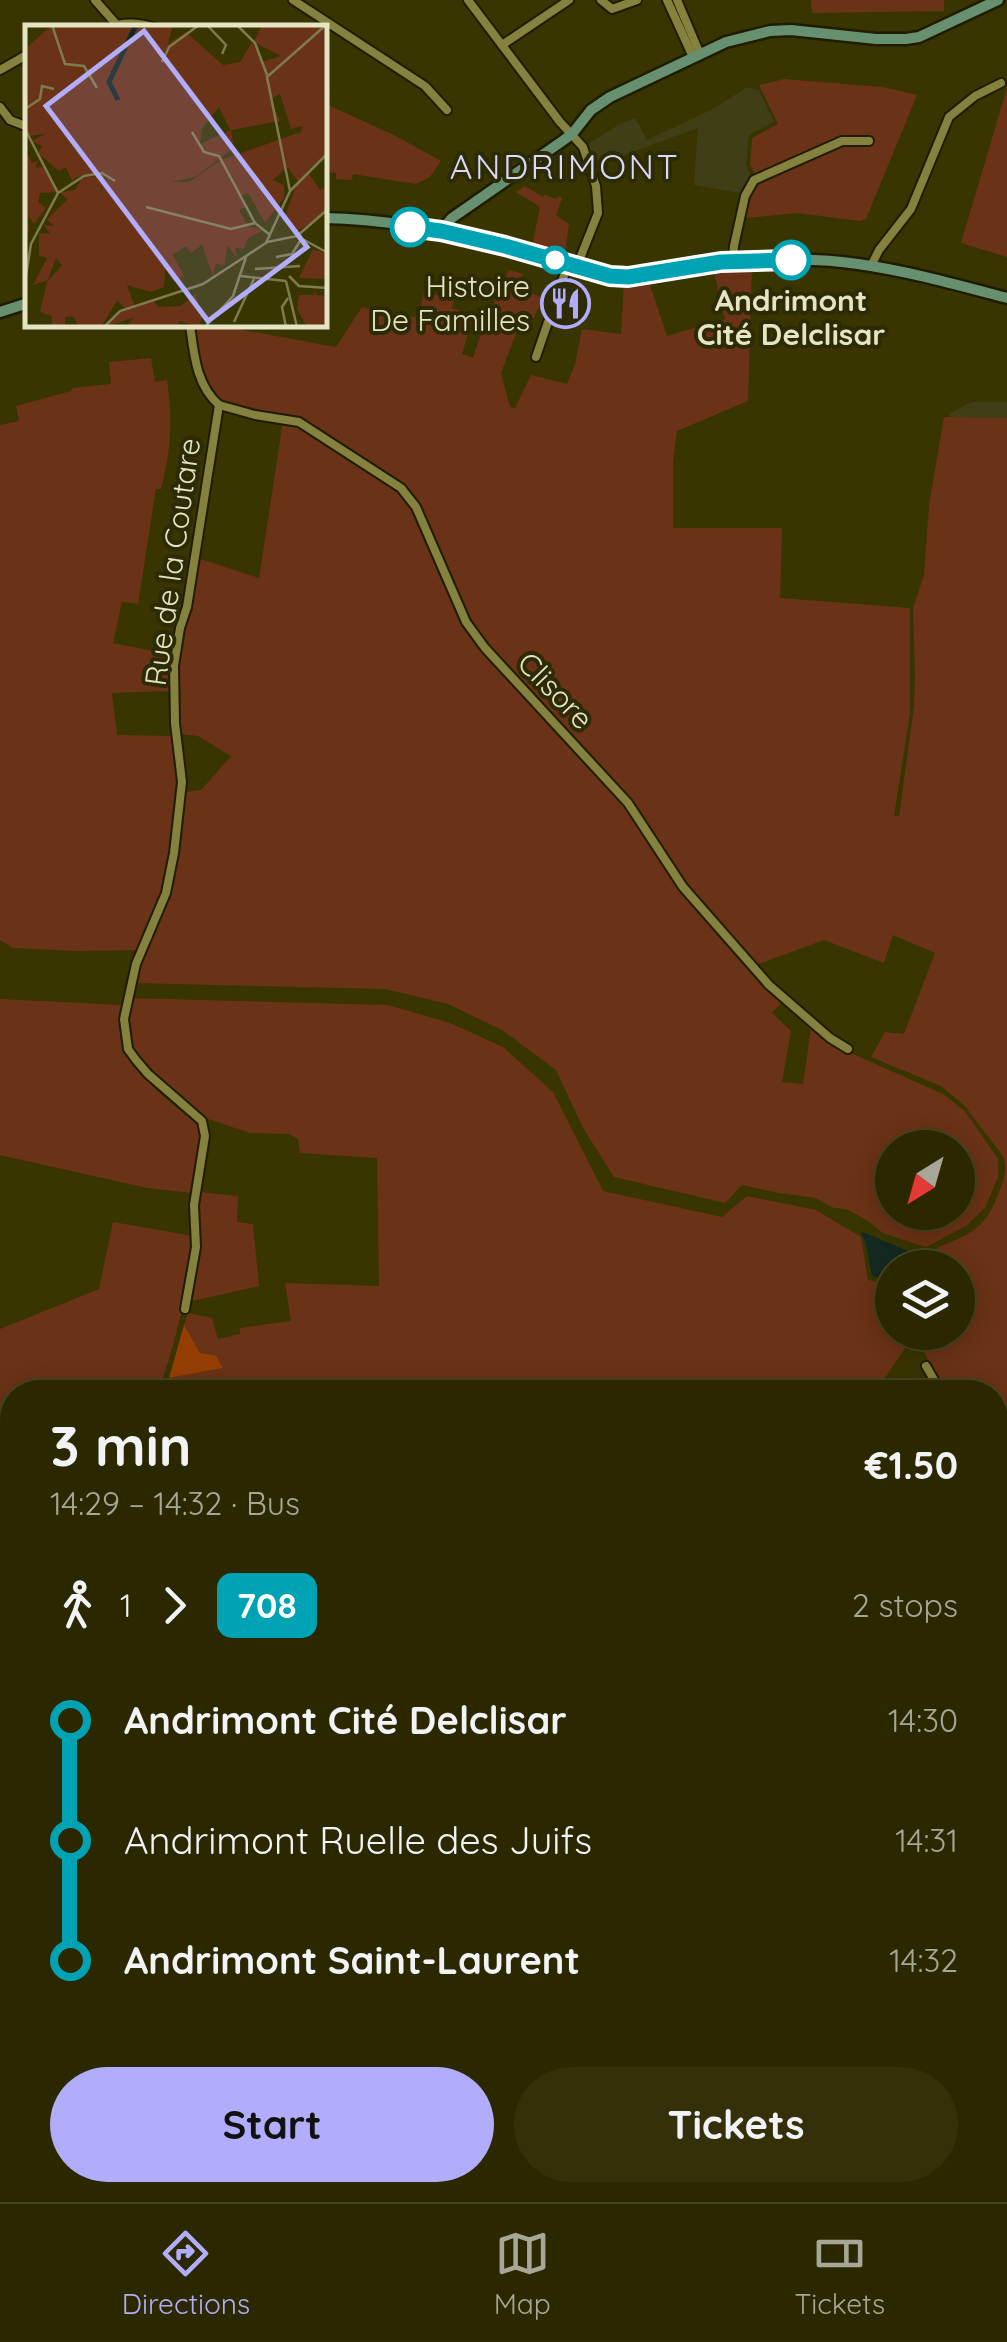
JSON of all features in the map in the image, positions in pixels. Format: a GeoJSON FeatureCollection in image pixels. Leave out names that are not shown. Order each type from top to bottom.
{"type":"FeatureCollection","features":[{"type":"Feature","properties":{"kind":"street"},"geometry":{"type":"LineString","coordinates":[[95,0],[112,25]]}},
{"type":"Feature","properties":{"kind":"street"},"geometry":{"type":"LineString","coordinates":[[293,0],[424,86],[447,110]]}},
{"type":"Feature","properties":{"kind":"street"},"geometry":{"type":"LineString","coordinates":[[468,0],[583,147],[596,186],[598,213],[592,234],[572,265],[536,358]]}},
{"type":"Feature","properties":{"kind":"street"},"geometry":{"type":"LineString","coordinates":[[502,44],[569,0]]}},
{"type":"Feature","properties":{"kind":"street"},"geometry":{"type":"LineString","coordinates":[[600,0],[612,8],[638,0]]}},
{"type":"Feature","properties":{"kind":"street"},"geometry":{"type":"LineString","coordinates":[[667,0],[696,56]]}},
{"type":"Feature","properties":{"kind":"street"},"geometry":{"type":"LineString","coordinates":[[677,0],[696,56]]}},
{"type":"Feature","properties":{"kind":"street"},"geometry":{"type":"LineString","coordinates":[[441,231],[452,218],[572,134],[592,110],[610,97],[726,42],[792,30],[906,40],[998,0]]}},
{"type":"Feature","properties":{"kind":"street"},"geometry":{"type":"LineString","coordinates":[[0,70],[25,56]]}},
{"type":"Feature","properties":{"kind":"street"},"geometry":{"type":"LineString","coordinates":[[871,266],[878,250],[912,209],[949,117],[975,96],[1001,83]]}},
{"type":"Feature","properties":{"kind":"street"},"geometry":{"type":"LineString","coordinates":[[0,107],[5,122]]}},
{"type":"Feature","properties":{"kind":"street"},"geometry":{"type":"LineString","coordinates":[[734,260],[745,196],[754,180],[842,141],[870,141]]}},
{"type":"Feature","properties":{"kind":"street"},"geometry":{"type":"LineString","coordinates":[[328,218],[441,231],[610,276],[628,277],[734,260],[824,260],[871,266],[1007,298]]}},
{"type":"Feature","properties":{"kind":"street"},"geometry":{"type":"LineString","coordinates":[[0,312],[25,304]]}},
{"type":"Feature","properties":{"kind":"street","name":"Rue de la Coutare"},"geometry":{"type":"LineString","coordinates":[[185,1309],[196,1247],[194,1205],[205,1136],[202,1122],[136,1060],[128,1048],[124,1019],[136,964],[166,893],[179,814],[182,782],[174,666],[220,405],[201,380],[191,328]]}},
{"type":"Feature","properties":{"kind":"street","name":"Clisore"},"geometry":{"type":"LineString","coordinates":[[220,405],[300,422],[409,496],[466,622],[485,648],[628,803],[684,887],[768,985],[848,1049]]}},
{"type":"Feature","properties":{"kind":"street"},"geometry":{"type":"LineString","coordinates":[[926,1366],[934,1380]]}},
{"type":"Feature","properties":{"kind":"shaded area"},"geometry":{"type":"Polygon","coordinates":[[[811,0],[944,0],[944,11],[812,13],[811,0]]]}},
{"type":"Feature","properties":{"kind":"shaded area"},"geometry":{"type":"Polygon","coordinates":[[[784,79],[883,87],[917,95],[866,219],[797,213],[746,218],[751,192],[760,183],[750,165],[752,138],[778,124],[759,85],[784,79]]]}},
{"type":"Feature","properties":{"kind":"shaded area"},"geometry":{"type":"Polygon","coordinates":[[[747,87],[759,90],[774,122],[749,135],[746,164],[751,177],[741,193],[694,185],[698,128],[594,166],[585,146],[635,118],[647,140],[713,109],[747,87]]]}},
{"type":"Feature","properties":{"kind":"shaded area"},"geometry":{"type":"Polygon","coordinates":[[[1007,88],[1007,257],[961,243],[1007,88]]]}},
{"type":"Feature","properties":{"kind":"shaded area"},"geometry":{"type":"Polygon","coordinates":[[[328,105],[441,161],[430,177],[416,184],[353,174],[352,180],[336,179],[336,173],[328,172],[328,105]]]}},
{"type":"Feature","properties":{"kind":"shaded area"},"geometry":{"type":"Polygon","coordinates":[[[525,186],[543,197],[562,198],[556,215],[569,224],[565,253],[532,247],[540,207],[516,192],[525,186]]]}},
{"type":"Feature","properties":{"kind":"shaded area"},"geometry":{"type":"Polygon","coordinates":[[[752,266],[748,401],[677,431],[673,528],[782,528],[780,598],[910,608],[910,713],[894,816],[899,816],[914,707],[913,608],[924,575],[929,505],[944,417],[1007,418],[1007,1380],[937,1380],[923,1350],[975,1350],[975,1250],[936,1250],[975,1230],[985,1219],[1004,1179],[1003,1156],[964,1105],[941,1086],[871,1057],[885,1032],[904,1034],[935,953],[893,935],[884,963],[824,940],[756,965],[684,882],[635,807],[475,630],[407,487],[305,422],[226,405],[204,380],[193,328],[232,328],[336,347],[362,307],[418,318],[424,292],[454,299],[452,308],[473,318],[462,354],[473,358],[509,270],[523,274],[519,288],[543,298],[534,318],[523,315],[501,373],[510,407],[515,408],[531,375],[567,384],[582,329],[621,334],[624,283],[649,282],[667,336],[725,319],[713,268],[752,266]]]}},
{"type":"Feature","properties":{"kind":"shaded area"},"geometry":{"type":"Polygon","coordinates":[[[151,358],[155,382],[167,380],[169,448],[161,489],[156,489],[138,604],[122,602],[113,643],[168,654],[170,691],[112,693],[117,735],[174,736],[179,804],[168,869],[138,950],[13,948],[0,940],[0,425],[19,421],[16,406],[72,388],[111,384],[109,362],[151,358]]]}},
{"type":"Feature","properties":{"kind":"shaded area"},"geometry":{"type":"Polygon","coordinates":[[[972,402],[1007,402],[1007,426],[948,425],[950,413],[972,402]]]}},
{"type":"Feature","properties":{"kind":"shaded area"},"geometry":{"type":"Polygon","coordinates":[[[283,421],[313,433],[408,498],[455,609],[488,656],[630,811],[680,887],[720,930],[757,979],[782,1002],[772,1013],[791,1031],[782,1082],[803,1084],[811,1028],[842,1049],[943,1094],[965,1111],[998,1159],[998,1177],[985,1208],[975,1217],[975,1130],[875,1130],[875,1226],[846,1209],[834,1208],[815,1198],[742,1185],[725,1203],[614,1177],[583,1128],[556,1070],[502,1030],[448,1004],[385,989],[133,983],[170,887],[185,792],[201,790],[231,756],[198,736],[179,734],[178,655],[197,558],[259,578],[283,421]]]}},
{"type":"Feature","properties":{"kind":"shaded area"},"geometry":{"type":"Polygon","coordinates":[[[129,998],[388,1005],[450,1023],[503,1047],[553,1092],[603,1191],[722,1217],[747,1196],[816,1210],[861,1237],[868,1280],[875,1281],[875,1350],[904,1350],[882,1380],[168,1380],[223,1368],[200,1354],[184,1325],[188,1313],[212,1318],[218,1339],[240,1334],[240,1328],[291,1321],[285,1283],[379,1286],[377,1158],[300,1153],[298,1139],[289,1134],[250,1133],[202,1117],[153,1075],[130,1047],[129,998]]]}},
{"type":"Feature","properties":{"kind":"shaded area"},"geometry":{"type":"Polygon","coordinates":[[[0,999],[122,1005],[121,1036],[129,1058],[146,1080],[201,1128],[202,1153],[192,1193],[147,1188],[0,1155],[0,999]]]}},
{"type":"Feature","properties":{"kind":"shaded area"},"geometry":{"type":"Polygon","coordinates":[[[198,1192],[238,1196],[237,1222],[253,1224],[259,1286],[188,1302],[198,1192]]]}},
{"type":"Feature","properties":{"kind":"shaded area"},"geometry":{"type":"Polygon","coordinates":[[[113,1222],[193,1236],[185,1295],[162,1380],[0,1380],[0,1329],[99,1289],[113,1222]]]}},
{"type":"Feature","properties":{"kind":"shaded area"},"geometry":{"type":"Polygon","coordinates":[[[879,1230],[958,1230],[926,1247],[879,1230]]]}},
{"type":"Feature","properties":{"kind":"shaded area"},"geometry":{"type":"Polygon","coordinates":[[[860,1231],[906,1250],[875,1250],[875,1277],[860,1231]]]}},
{"type":"Feature","properties":{"kind":"shaded area"},"geometry":{"type":"Polygon","coordinates":[[[184,1325],[200,1353],[216,1356],[223,1368],[169,1378],[184,1325]]]}},
{"type":"Feature","properties":{"kind":"bus line","name":"708"},"geometry":{"type":"LineString","coordinates":[[410,227],[505,246],[610,276],[628,277],[721,262],[791,260]]}},
{"type":"Feature","properties":{"kind":"place","name":"Andrimont Cité Delclisar"},"geometry":{"type":"Point","coordinates":[791,260]}},
{"type":"Feature","properties":{"kind":"place","name":"Histoire De Familles"},"geometry":{"type":"Point","coordinates":[565,304]}},
{"type":"Feature","properties":{"kind":"district","name":"ANDRIMONT"},"geometry":{"type":"Point","coordinates":[565,167]}}]}
